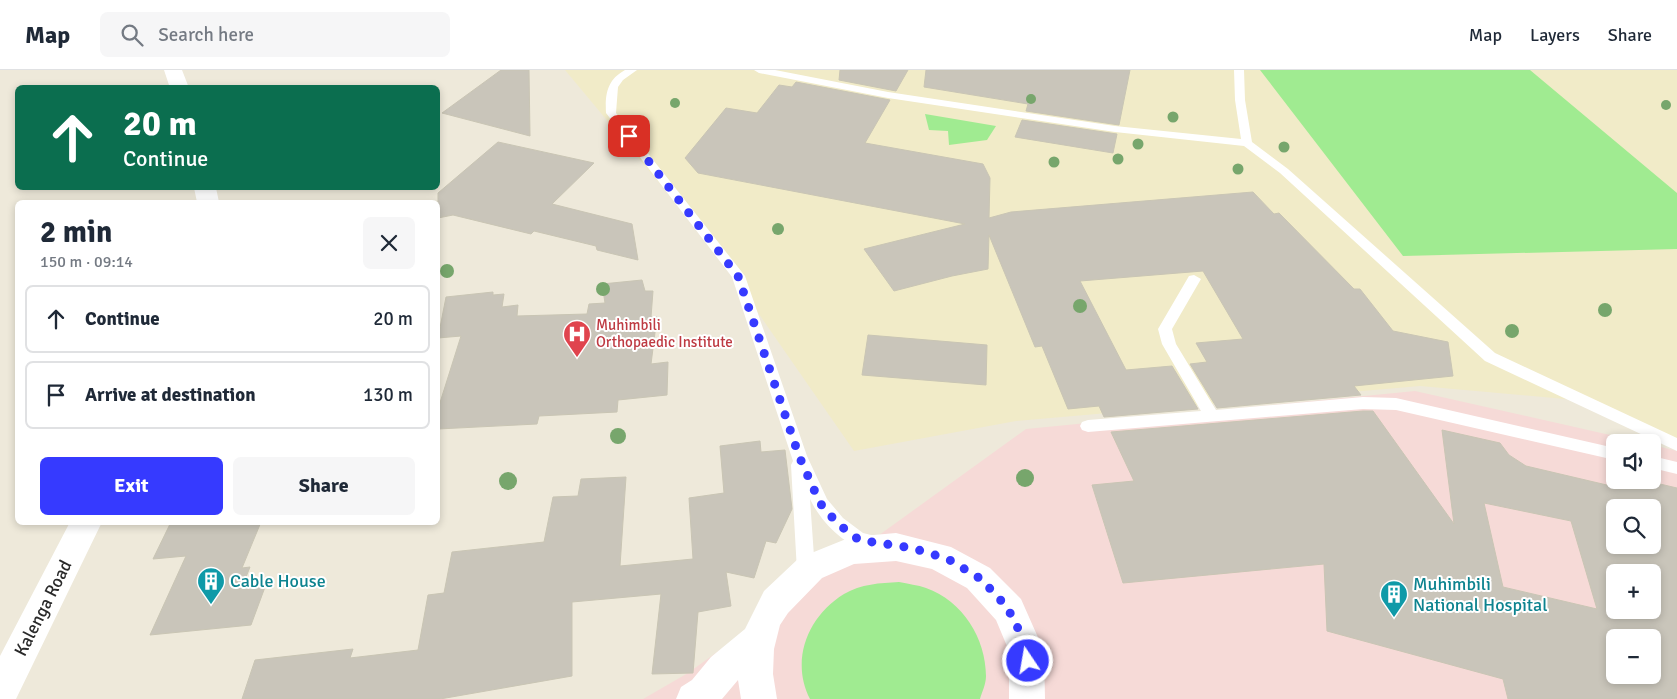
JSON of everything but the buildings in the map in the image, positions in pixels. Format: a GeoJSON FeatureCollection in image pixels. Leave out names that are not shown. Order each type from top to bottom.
{"type":"FeatureCollection","features":[{"type":"Feature","properties":{"kind":"street"},"geometry":{"type":"LineString","coordinates":[[173,70],[179,85]]}},
{"type":"Feature","properties":{"kind":"street","name":"Kalenga Road"},"geometry":{"type":"LineString","coordinates":[[0,692],[84,525]]}},
{"type":"Feature","properties":{"kind":"street"},"geometry":{"type":"LineString","coordinates":[[759,699],[754,678],[757,640],[768,614],[784,590],[806,570],[830,557],[856,549],[884,546],[912,548],[948,559],[981,579],[1007,607],[1025,642],[1030,680],[1027,699]]}},
{"type":"Feature","properties":{"kind":"street"},"geometry":{"type":"LineString","coordinates":[[694,699],[705,692],[724,669],[757,640]]}},
{"type":"Feature","properties":{"kind":"lane"},"geometry":{"type":"LineString","coordinates":[[632,70],[620,76],[610,90],[612,113],[738,276],[799,456],[820,503],[837,523],[859,540],[912,548]]}},
{"type":"Feature","properties":{"kind":"lane"},"geometry":{"type":"LineString","coordinates":[[760,70],[888,94],[1085,124],[1247,143],[1284,171],[1490,357],[1677,445]]}},
{"type":"Feature","properties":{"kind":"lane"},"geometry":{"type":"LineString","coordinates":[[1238,70],[1240,100],[1247,143]]}},
{"type":"Feature","properties":{"kind":"lane"},"geometry":{"type":"LineString","coordinates":[[1194,279],[1165,328],[1169,344],[1211,415]]}},
{"type":"Feature","properties":{"kind":"lane"},"geometry":{"type":"LineString","coordinates":[[1088,426],[1363,403],[1396,404],[1606,452]]}},
{"type":"Feature","properties":{"kind":"lane"},"geometry":{"type":"LineString","coordinates":[[799,456],[806,570]]}},
{"type":"Feature","properties":{"kind":"lane"},"geometry":{"type":"LineString","coordinates":[[1661,464],[1677,468]]}},
{"type":"Feature","properties":{"kind":"shaded area"},"geometry":{"type":"Polygon","coordinates":[[[565,70],[1677,70],[1677,445],[1661,438],[1661,434],[1652,434],[1576,400],[1420,386],[1016,421],[854,451],[711,245],[565,70]]]}},
{"type":"Feature","properties":{"kind":"shaded area"},"geometry":{"type":"Polygon","coordinates":[[[1415,391],[1606,434],[1606,489],[1661,489],[1661,447],[1677,451],[1677,699],[643,699],[688,673],[1026,429],[1415,391]]]}},
{"type":"Feature","properties":{"kind":"green space"},"geometry":{"type":"Polygon","coordinates":[[[1260,70],[1530,70],[1677,193],[1677,249],[1403,256],[1260,70]]]}},
{"type":"Feature","properties":{"kind":"green space"},"geometry":{"type":"Polygon","coordinates":[[[925,114],[996,126],[987,140],[949,145],[948,131],[929,130],[925,114]]]}},
{"type":"Feature","properties":{"kind":"green space"},"geometry":{"type":"Polygon","coordinates":[[[899,582],[923,587],[939,594],[951,602],[970,623],[982,648],[985,662],[986,679],[980,699],[810,699],[804,684],[802,654],[812,627],[821,614],[831,603],[857,588],[899,582]]]}},
{"type":"Feature","properties":{"kind":"place","name":"Muhimbili Orthopaedic Institute"},"geometry":{"type":"Point","coordinates":[577,358]}},
{"type":"Feature","properties":{"kind":"place","name":"Cable House"},"geometry":{"type":"Point","coordinates":[211,605]}},
{"type":"Feature","properties":{"kind":"place","name":"Muhimbili National Hospital"},"geometry":{"type":"Point","coordinates":[1394,618]}},
{"type":"Feature","properties":{"kind":"route"},"geometry":{"type":"LineString","coordinates":[[629,136],[738,276],[799,456],[820,503],[837,523],[859,540],[912,548],[948,559],[981,579],[1007,607],[1025,642],[1028,661]]}}]}
